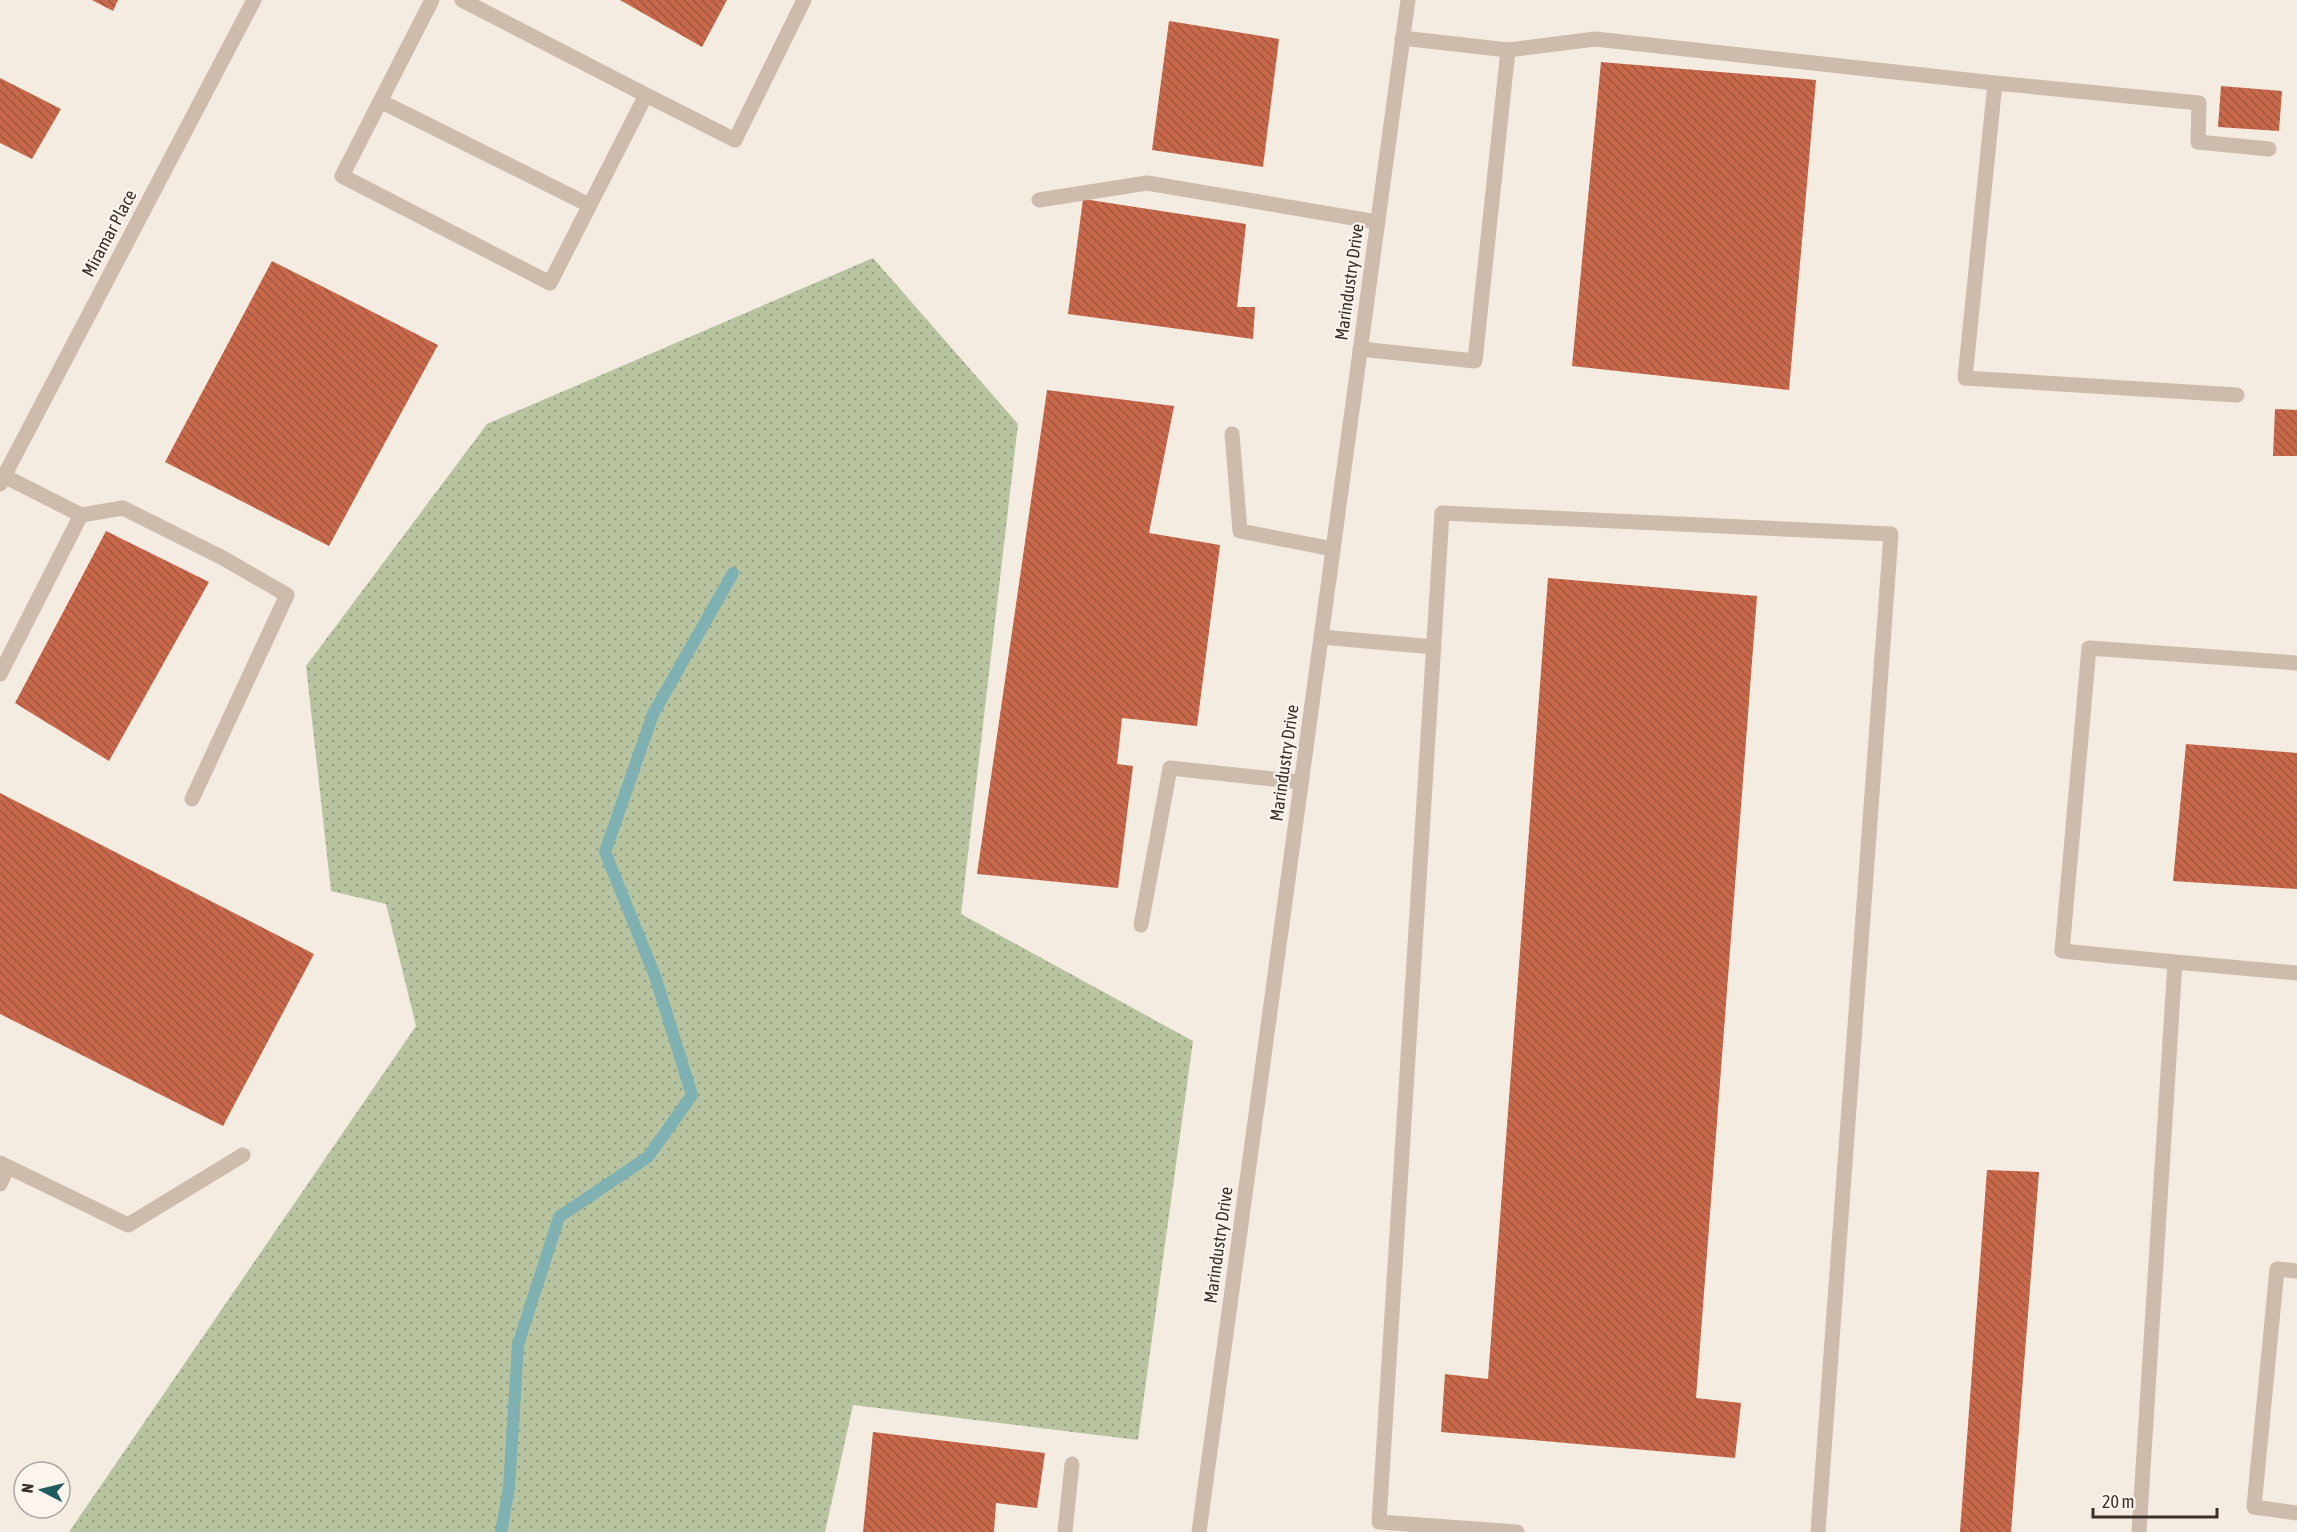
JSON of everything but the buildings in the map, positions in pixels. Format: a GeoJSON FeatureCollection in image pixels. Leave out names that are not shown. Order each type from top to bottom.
{"type":"FeatureCollection","features":[{"type":"Feature","properties":{"kind":"street","name":"Miramar Place"},"geometry":{"type":"LineString","coordinates":[[2,480],[254,0]]}},
{"type":"Feature","properties":{"kind":"street"},"geometry":{"type":"LineString","coordinates":[[432,0],[342,176],[550,283],[645,95]]}},
{"type":"Feature","properties":{"kind":"street"},"geometry":{"type":"LineString","coordinates":[[462,0],[735,140],[804,0]]}},
{"type":"Feature","properties":{"kind":"street","name":"Marindustry Drive"},"geometry":{"type":"LineString","coordinates":[[1199,1532],[1408,0]]}},
{"type":"Feature","properties":{"kind":"street"},"geometry":{"type":"LineString","coordinates":[[1402,38],[1508,50],[1595,39],[2199,103],[2198,142],[2269,149]]}},
{"type":"Feature","properties":{"kind":"street"},"geometry":{"type":"LineString","coordinates":[[1360,349],[1475,361],[1508,50]]}},
{"type":"Feature","properties":{"kind":"street"},"geometry":{"type":"LineString","coordinates":[[1995,83],[1965,378],[2237,395]]}},
{"type":"Feature","properties":{"kind":"street"},"geometry":{"type":"LineString","coordinates":[[380,101],[589,205]]}},
{"type":"Feature","properties":{"kind":"street"},"geometry":{"type":"LineString","coordinates":[[1039,200],[1147,183],[1377,222]]}},
{"type":"Feature","properties":{"kind":"street"},"geometry":{"type":"LineString","coordinates":[[1232,434],[1240,531],[1333,549]]}},
{"type":"Feature","properties":{"kind":"street"},"geometry":{"type":"LineString","coordinates":[[2,480],[81,515],[123,508],[223,558],[287,595],[192,799]]}},
{"type":"Feature","properties":{"kind":"street"},"geometry":{"type":"LineString","coordinates":[[1516,1532],[1379,1522],[1442,513],[1891,534],[1818,1532]]}},
{"type":"Feature","properties":{"kind":"street"},"geometry":{"type":"LineString","coordinates":[[0,674],[81,515]]}},
{"type":"Feature","properties":{"kind":"street"},"geometry":{"type":"LineString","coordinates":[[1321,637],[1434,647]]}},
{"type":"Feature","properties":{"kind":"street"},"geometry":{"type":"LineString","coordinates":[[2297,663],[2089,648],[2062,951],[2297,973]]}},
{"type":"Feature","properties":{"kind":"street"},"geometry":{"type":"LineString","coordinates":[[1141,925],[1170,768],[1301,782]]}},
{"type":"Feature","properties":{"kind":"street"},"geometry":{"type":"LineString","coordinates":[[2139,1532],[2175,962]]}},
{"type":"Feature","properties":{"kind":"street"},"geometry":{"type":"LineString","coordinates":[[0,1184],[4,1165],[128,1225],[243,1155]]}},
{"type":"Feature","properties":{"kind":"street"},"geometry":{"type":"LineString","coordinates":[[2297,1271],[2277,1269],[2254,1507],[2297,1513]]}},
{"type":"Feature","properties":{"kind":"street"},"geometry":{"type":"LineString","coordinates":[[1065,1532],[1072,1464]]}},
{"type":"Feature","properties":{"kind":"green space"},"geometry":{"type":"Polygon","coordinates":[[[873,258],[1018,424],[961,914],[1193,1041],[1138,1440],[853,1405],[825,1532],[69,1532],[416,1026],[386,904],[331,891],[306,666],[487,424],[873,258]]]}},
{"type":"Feature","properties":{"kind":"waterway"},"geometry":{"type":"LineString","coordinates":[[501,1532],[509,1488],[518,1345],[559,1217],[648,1157],[692,1095],[655,976],[605,852],[653,714],[733,573]]}}]}
